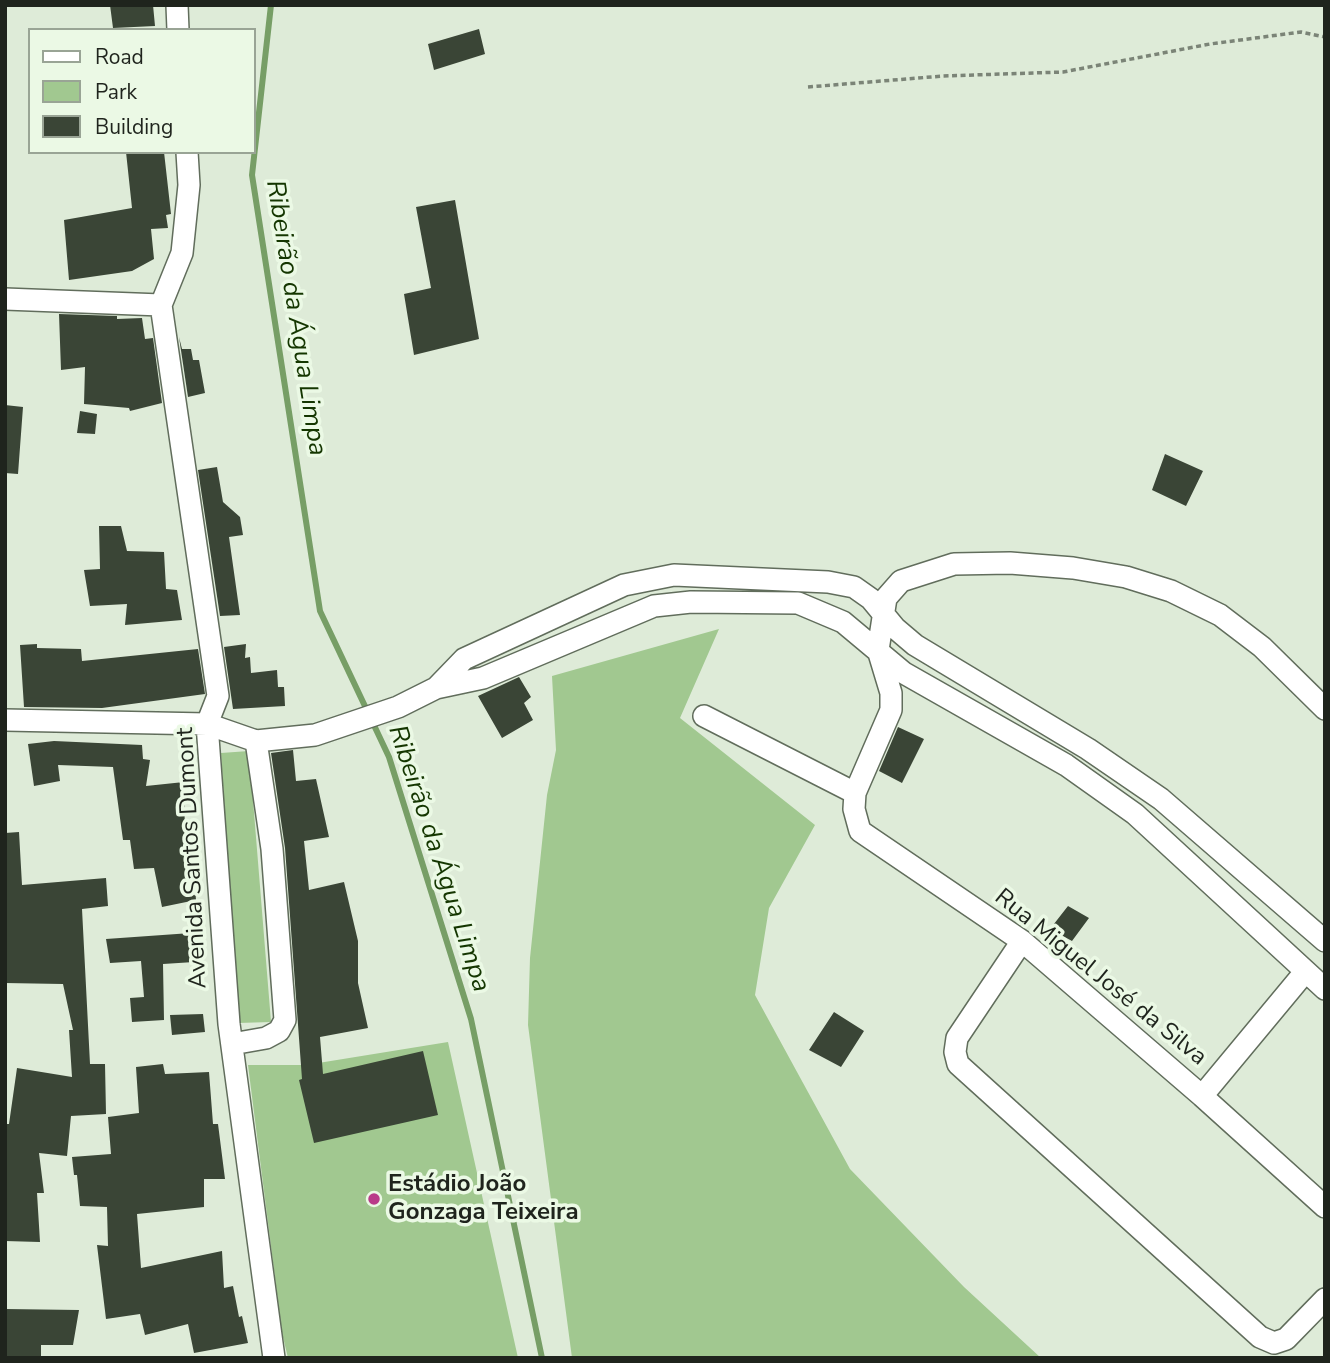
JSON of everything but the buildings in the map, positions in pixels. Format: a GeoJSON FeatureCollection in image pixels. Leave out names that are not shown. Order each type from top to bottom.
{"type":"FeatureCollection","features":[{"type":"Feature","properties":{"kind":"street"},"geometry":{"type":"LineString","coordinates":[[177,5],[178,28]]}},
{"type":"Feature","properties":{"kind":"street"},"geometry":{"type":"LineString","coordinates":[[5,299],[161,305],[182,253],[189,185],[187,154]]}},
{"type":"Feature","properties":{"kind":"street","name":"Avenida Santos Dumont"},"geometry":{"type":"LineString","coordinates":[[161,305],[218,696],[207,724],[232,1044],[274,1358]]}},
{"type":"Feature","properties":{"kind":"street"},"geometry":{"type":"LineString","coordinates":[[705,716],[855,793],[891,710],[891,693],[878,650],[886,598],[901,581],[954,564],[1022,564],[1073,568],[1126,577],[1171,591],[1220,615],[1262,646],[1325,709]]}},
{"type":"Feature","properties":{"kind":"street"},"geometry":{"type":"LineString","coordinates":[[436,688],[464,659],[624,584],[674,575],[828,582],[854,586],[871,599],[915,645],[1087,749],[1161,799],[1325,941]]}},
{"type":"Feature","properties":{"kind":"street"},"geometry":{"type":"LineString","coordinates":[[5,720],[207,724],[256,740],[315,735],[398,707],[436,688],[483,678],[654,606],[691,602],[798,603],[844,622],[904,673],[1066,765],[1135,814],[1325,989]]}},
{"type":"Feature","properties":{"kind":"street"},"geometry":{"type":"LineString","coordinates":[[232,1044],[267,1038],[279,1031],[285,1020],[272,849],[256,740]]}},
{"type":"Feature","properties":{"kind":"street","name":"Rua Miguel José da Silva"},"geometry":{"type":"LineString","coordinates":[[855,793],[854,809],[860,831],[1022,941],[1202,1096],[1325,1207]]}},
{"type":"Feature","properties":{"kind":"street"},"geometry":{"type":"LineString","coordinates":[[1022,941],[957,1038],[955,1052],[958,1064],[1260,1336],[1274,1343],[1286,1339],[1325,1299]]}},
{"type":"Feature","properties":{"kind":"street"},"geometry":{"type":"LineString","coordinates":[[1202,1096],[1305,972]]}},
{"type":"Feature","properties":{"kind":"path"},"geometry":{"type":"LineString","coordinates":[[808,86],[943,76],[1063,72],[1209,44],[1301,32],[1325,37]]}},
{"type":"Feature","properties":{"kind":"green space"},"geometry":{"type":"Polygon","coordinates":[[[719,629],[680,718],[815,825],[769,908],[755,995],[850,1169],[964,1287],[1041,1358],[572,1358],[528,1025],[530,958],[547,795],[556,750],[552,676],[719,629]]]}},
{"type":"Feature","properties":{"kind":"green space"},"geometry":{"type":"Polygon","coordinates":[[[249,751],[271,1022],[238,1023],[221,753],[249,751]]]}},
{"type":"Feature","properties":{"kind":"green space","name":"Estádio João Gonzaga Teixeira"},"geometry":{"type":"Polygon","coordinates":[[[448,1042],[518,1358],[288,1358],[282,1333],[248,1065],[306,1065],[448,1042]]]}},
{"type":"Feature","properties":{"kind":"waterway","name":"Ribeirão da Água Limpa"},"geometry":{"type":"LineString","coordinates":[[256,139],[271,5]]}},
{"type":"Feature","properties":{"kind":"waterway","name":"Ribeirão da Água Limpa"},"geometry":{"type":"LineString","coordinates":[[254,154],[252,175],[320,611],[389,757],[471,1019],[542,1358]]}},
{"type":"Feature","properties":{"kind":"place","name":"Estádio João Gonzaga Teixeira"},"geometry":{"type":"Point","coordinates":[374,1199]}}]}
